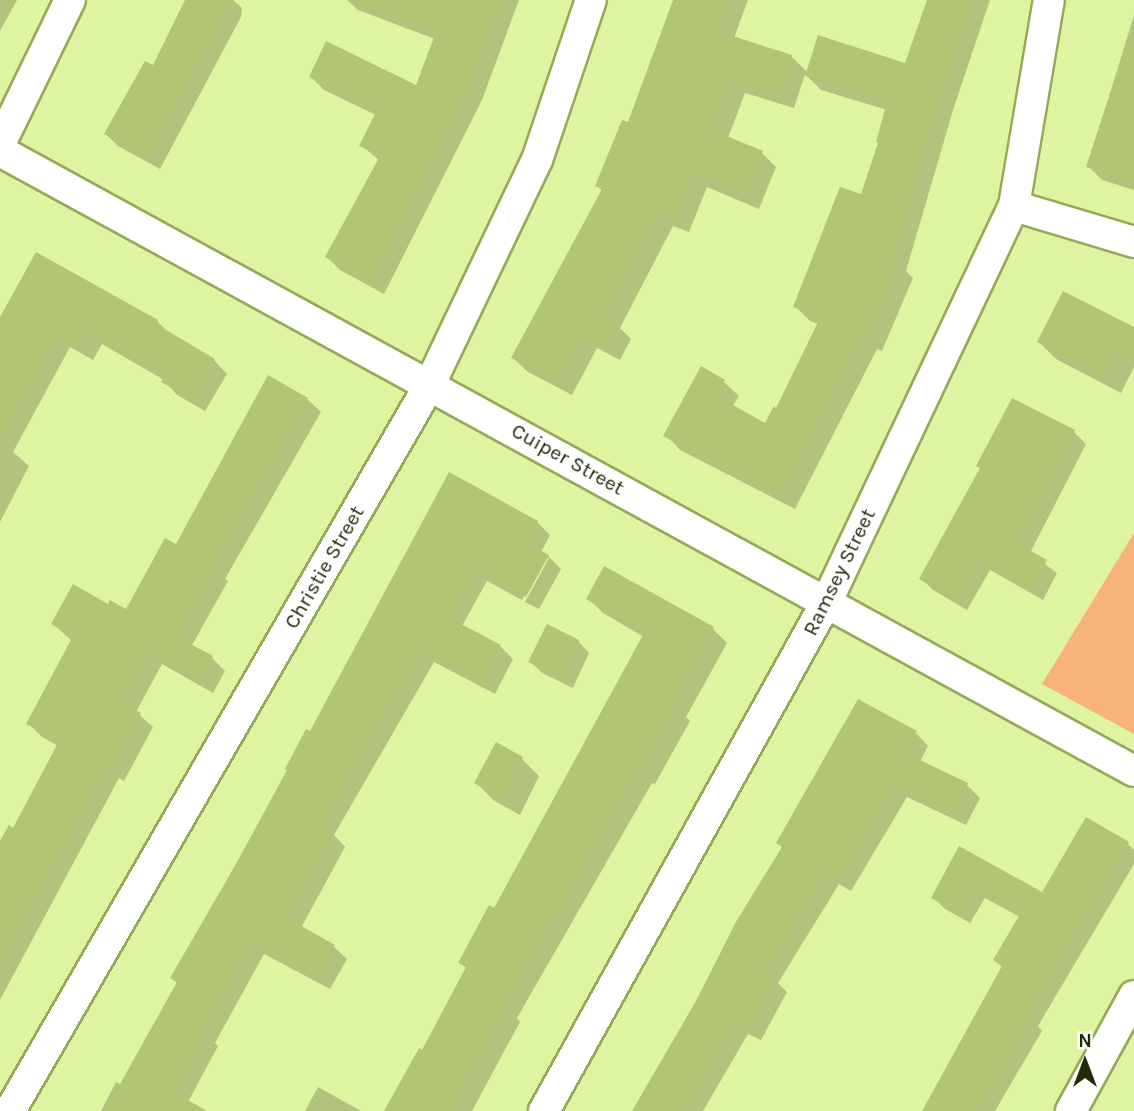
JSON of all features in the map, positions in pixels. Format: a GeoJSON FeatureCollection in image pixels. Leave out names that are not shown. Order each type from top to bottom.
{"type":"FeatureCollection","features":[{"type":"Feature","properties":{"kind":"street"},"geometry":{"type":"LineString","coordinates":[[0,144],[70,0]]}},
{"type":"Feature","properties":{"kind":"street","name":"Christie Street"},"geometry":{"type":"LineString","coordinates":[[10,1111],[430,384],[537,160],[591,0]]}},
{"type":"Feature","properties":{"kind":"street","name":"Ramsey Street"},"geometry":{"type":"LineString","coordinates":[[544,1111],[827,601],[1014,206],[1049,0]]}},
{"type":"Feature","properties":{"kind":"street","name":"Cuiper Street"},"geometry":{"type":"LineString","coordinates":[[0,152],[430,384],[1134,771]]}},
{"type":"Feature","properties":{"kind":"street"},"geometry":{"type":"LineString","coordinates":[[1014,206],[1134,242]]}},
{"type":"Feature","properties":{"kind":"street"},"geometry":{"type":"LineString","coordinates":[[1071,1111],[1134,996]]}},
{"type":"Feature","properties":{"kind":"shaded area"},"geometry":{"type":"Polygon","coordinates":[[[1134,533],[1134,734],[1042,684],[1134,533]]]}},
{"type":"Feature","properties":{"kind":"building"},"geometry":{"type":"Polygon","coordinates":[[[185,0],[232,0],[148,158],[104,134],[145,61],[153,65],[185,0]]]}},
{"type":"Feature","properties":{"kind":"building"},"geometry":{"type":"Polygon","coordinates":[[[359,0],[501,0],[469,87],[370,282],[325,257],[380,156],[359,146],[377,110],[309,77],[326,41],[416,85],[436,32],[358,3],[359,0]]]}},
{"type":"Feature","properties":{"kind":"building"},"geometry":{"type":"Polygon","coordinates":[[[673,0],[729,0],[717,31],[792,55],[779,95],[731,80],[712,130],[763,151],[745,195],[693,173],[674,219],[658,212],[604,317],[617,323],[605,347],[582,335],[557,382],[511,358],[602,189],[595,186],[622,120],[628,122],[673,0]]]}},
{"type":"Feature","properties":{"kind":"building"},"geometry":{"type":"Polygon","coordinates":[[[927,0],[972,0],[941,92],[892,259],[899,262],[868,338],[862,336],[780,496],[663,436],[701,366],[725,380],[717,396],[765,423],[774,406],[776,408],[820,318],[793,307],[840,187],[861,194],[878,143],[876,142],[887,102],[805,76],[818,35],[905,63],[927,0]]]}},
{"type":"Feature","properties":{"kind":"building"},"geometry":{"type":"Polygon","coordinates":[[[1128,38],[1134,38],[1134,183],[1086,167],[1128,38]]]}},
{"type":"Feature","properties":{"kind":"building"},"geometry":{"type":"Polygon","coordinates":[[[36,252],[158,320],[156,324],[215,359],[191,399],[161,382],[165,376],[88,332],[79,349],[57,336],[0,439],[0,317],[36,252]]]}},
{"type":"Feature","properties":{"kind":"building"},"geometry":{"type":"Polygon","coordinates":[[[1063,291],[1134,327],[1134,360],[1116,351],[1103,377],[1037,342],[1063,291]]]}},
{"type":"Feature","properties":{"kind":"building"},"geometry":{"type":"Polygon","coordinates":[[[268,375],[308,398],[213,565],[215,566],[177,637],[213,656],[200,681],[148,652],[121,702],[141,713],[111,769],[106,766],[0,963],[0,841],[9,825],[13,828],[59,741],[26,724],[73,636],[51,624],[73,584],[108,604],[110,600],[126,609],[165,538],[176,544],[268,375]]]}},
{"type":"Feature","properties":{"kind":"building"},"geometry":{"type":"Polygon","coordinates":[[[1012,398],[1075,430],[1017,543],[1047,560],[1030,590],[978,559],[955,600],[919,579],[980,468],[976,466],[1012,398]]]}},
{"type":"Feature","properties":{"kind":"building"},"geometry":{"type":"Polygon","coordinates":[[[449,472],[538,521],[527,543],[549,555],[526,597],[474,569],[448,617],[501,645],[482,682],[421,650],[320,825],[333,832],[287,918],[335,945],[317,978],[251,942],[202,1030],[207,1032],[174,1092],[207,1111],[105,1111],[177,982],[170,978],[236,864],[306,729],[310,731],[449,472]]]}},
{"type":"Feature","properties":{"kind":"building"},"geometry":{"type":"Polygon","coordinates":[[[604,566],[714,627],[672,702],[676,705],[640,771],[637,769],[593,849],[591,848],[555,918],[552,916],[449,1111],[384,1111],[419,1048],[422,1050],[466,967],[458,963],[489,905],[494,908],[644,633],[586,599],[604,566]]]}},
{"type":"Feature","properties":{"kind":"building"},"geometry":{"type":"Polygon","coordinates":[[[547,624],[579,640],[561,678],[528,662],[547,624]]]}},
{"type":"Feature","properties":{"kind":"building"},"geometry":{"type":"Polygon","coordinates":[[[858,699],[917,731],[905,753],[968,783],[953,814],[894,785],[838,880],[826,873],[764,972],[775,978],[747,1029],[735,1022],[683,1111],[632,1111],[696,1001],[737,920],[782,847],[776,843],[858,699]]]}},
{"type":"Feature","properties":{"kind":"building"},"geometry":{"type":"Polygon","coordinates":[[[496,742],[523,757],[502,799],[474,783],[496,742]]]}},
{"type":"Feature","properties":{"kind":"building"},"geometry":{"type":"Polygon","coordinates":[[[1086,817],[1129,842],[1026,1015],[1032,1018],[976,1111],[922,1111],[1002,966],[993,960],[1020,914],[973,887],[958,913],[931,898],[959,846],[1042,892],[1086,817]]]}}]}
